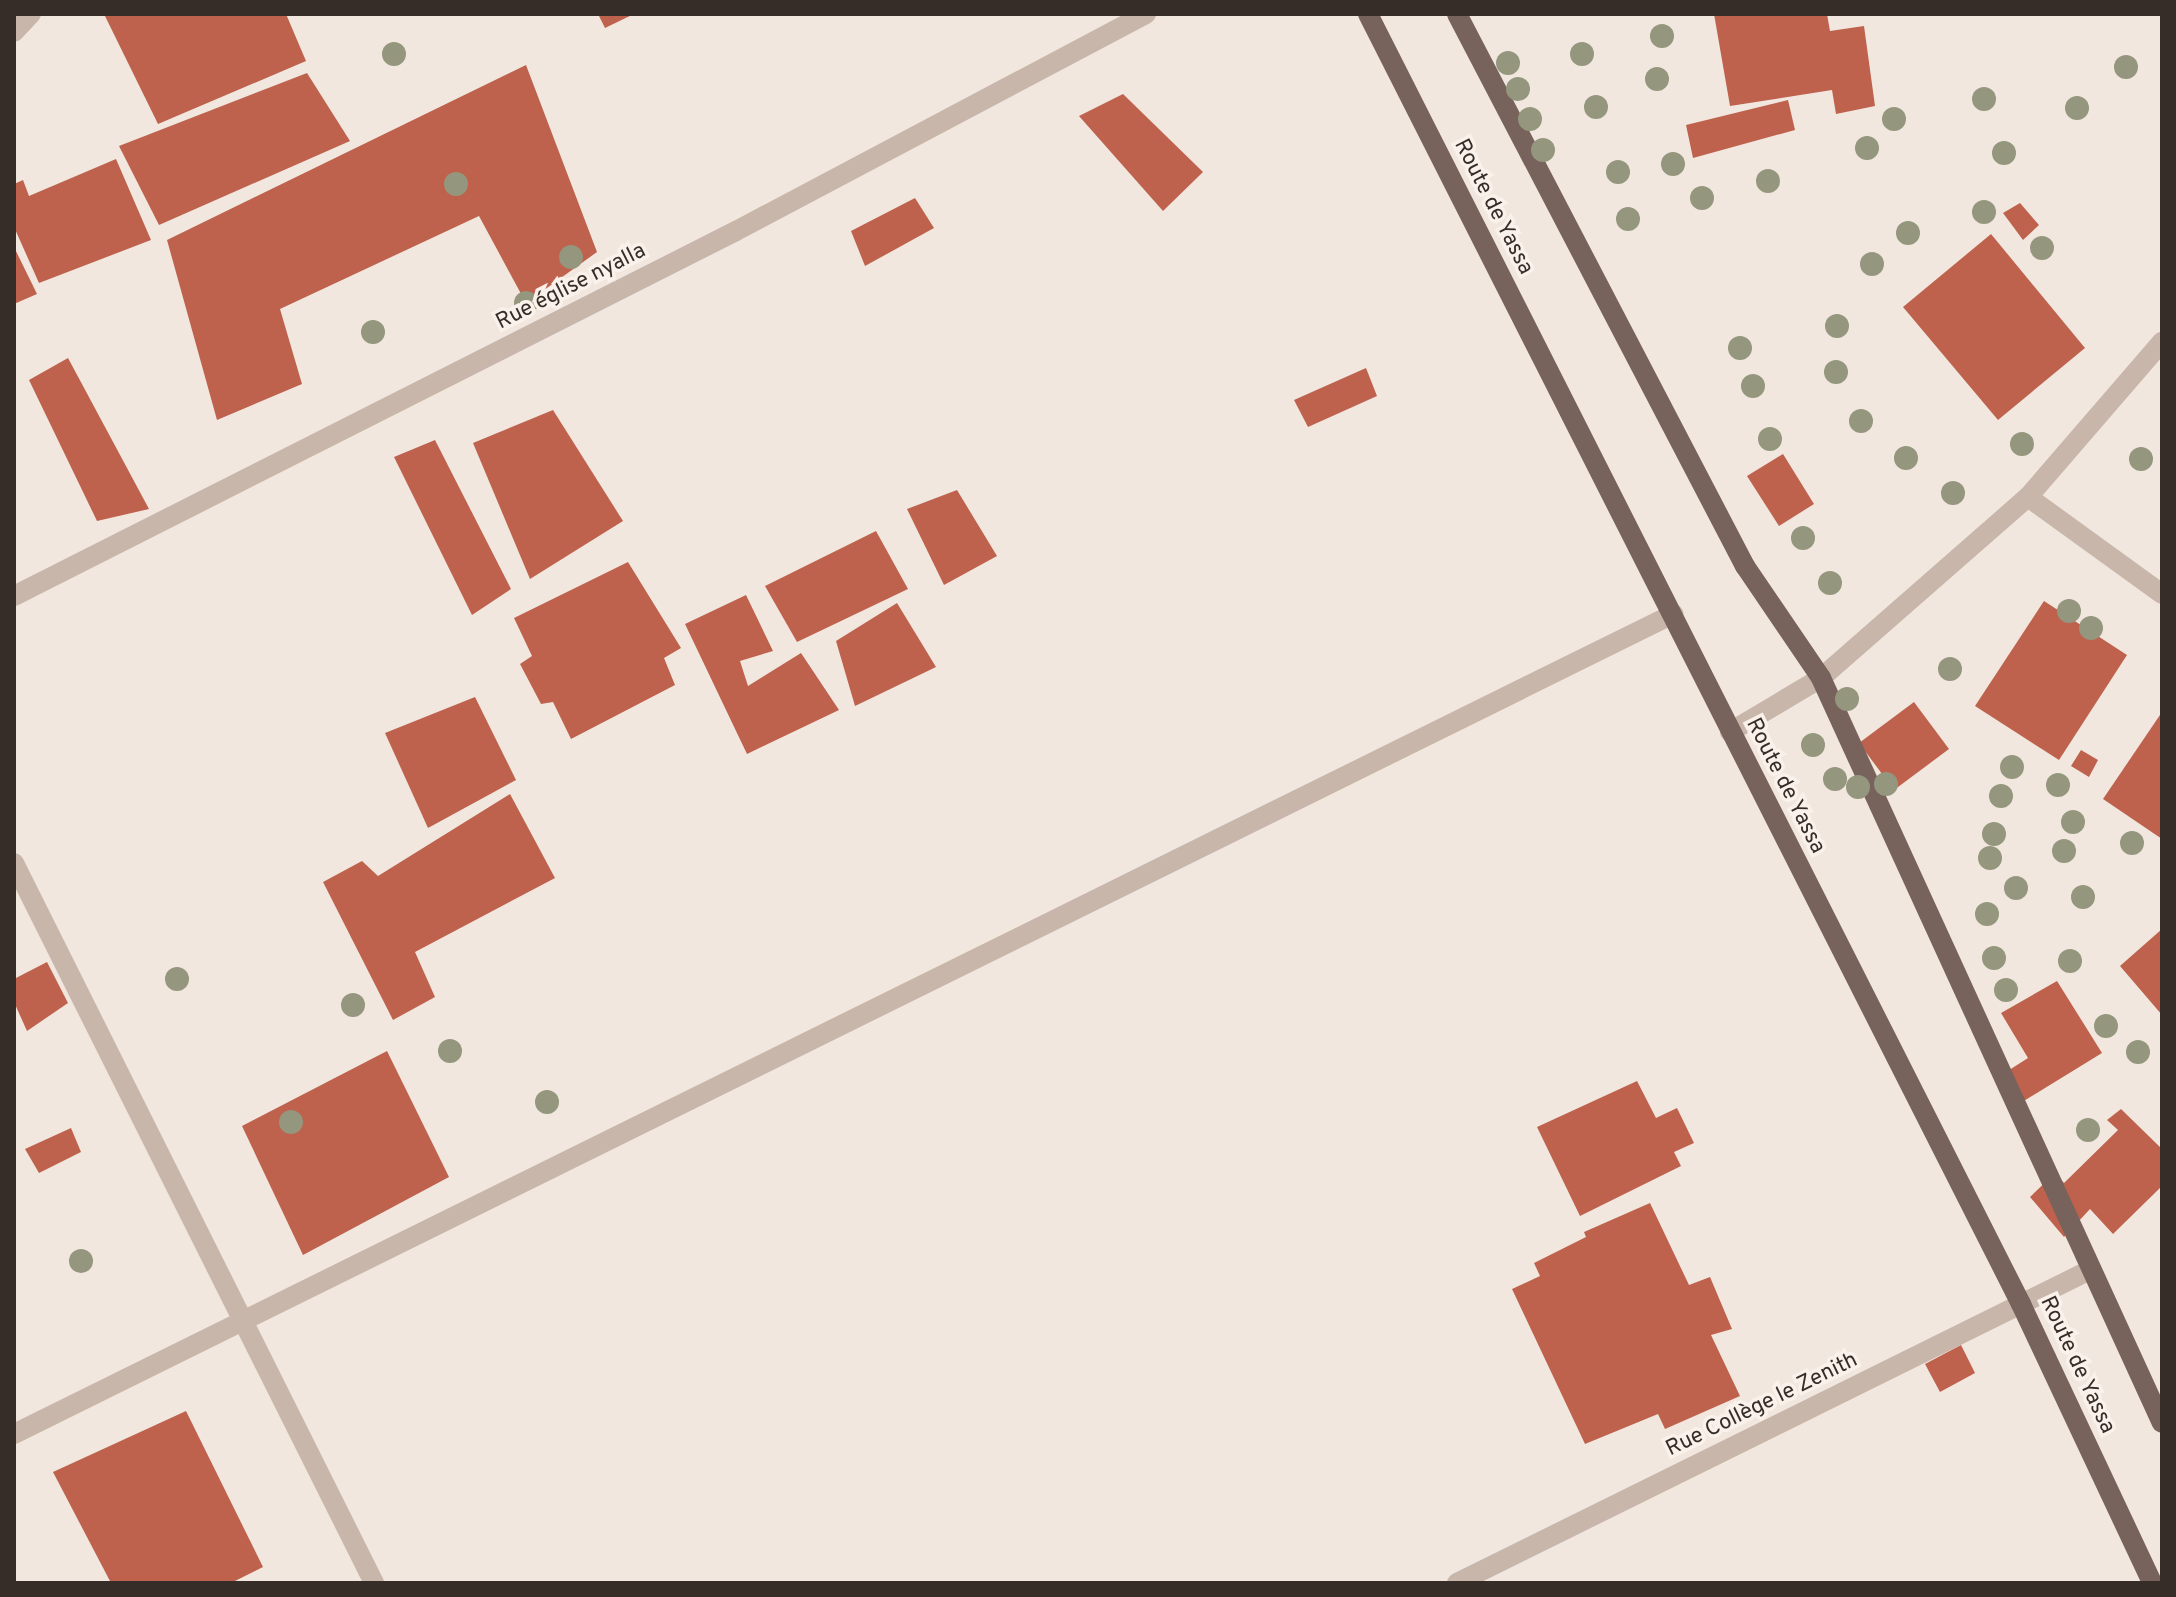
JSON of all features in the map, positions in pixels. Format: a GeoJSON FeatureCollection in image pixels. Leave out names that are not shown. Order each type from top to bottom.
{"type":"FeatureCollection","features":[{"type":"Feature","properties":{"kind":"main road","name":"Route de Yassa"},"geometry":{"type":"LineString","coordinates":[[1368,14],[2021,1304],[2152,1583]]}},
{"type":"Feature","properties":{"kind":"main road"},"geometry":{"type":"LineString","coordinates":[[1457,14],[1745,566],[1821,678],[2162,1423]]}},
{"type":"Feature","properties":{"kind":"street"},"geometry":{"type":"LineString","coordinates":[[14,32],[31,14]]}},
{"type":"Feature","properties":{"kind":"street","name":"Rue église nyalla"},"geometry":{"type":"LineString","coordinates":[[14,596],[736,231],[1146,14]]}},
{"type":"Feature","properties":{"kind":"street"},"geometry":{"type":"LineString","coordinates":[[1730,732],[1821,678],[2028,497],[2162,342]]}},
{"type":"Feature","properties":{"kind":"street"},"geometry":{"type":"LineString","coordinates":[[2028,497],[2162,594]]}},
{"type":"Feature","properties":{"kind":"street"},"geometry":{"type":"LineString","coordinates":[[14,1434],[1673,614]]}},
{"type":"Feature","properties":{"kind":"street"},"geometry":{"type":"LineString","coordinates":[[14,863],[374,1583]]}},
{"type":"Feature","properties":{"kind":"street","name":"Rue Collège le Zenith"},"geometry":{"type":"LineString","coordinates":[[1457,1583],[2090,1270]]}},
{"type":"Feature","properties":{"kind":"building"},"geometry":{"type":"Polygon","coordinates":[[[104,14],[286,14],[306,61],[158,124],[104,14]]]}},
{"type":"Feature","properties":{"kind":"building"},"geometry":{"type":"Polygon","coordinates":[[[598,14],[634,14],[605,28],[598,14]]]}},
{"type":"Feature","properties":{"kind":"building"},"geometry":{"type":"Polygon","coordinates":[[[1714,14],[1827,14],[1830,31],[1864,26],[1875,106],[1836,114],[1832,90],[1730,106],[1714,14]]]}},
{"type":"Feature","properties":{"kind":"building"},"geometry":{"type":"Polygon","coordinates":[[[526,65],[597,252],[526,303],[479,216],[280,309],[302,384],[217,420],[167,240],[526,65]]]}},
{"type":"Feature","properties":{"kind":"building"},"geometry":{"type":"Polygon","coordinates":[[[307,73],[350,141],[159,225],[119,146],[307,73]]]}},
{"type":"Feature","properties":{"kind":"building"},"geometry":{"type":"Polygon","coordinates":[[[1123,94],[1203,172],[1163,211],[1079,116],[1123,94]]]}},
{"type":"Feature","properties":{"kind":"building"},"geometry":{"type":"Polygon","coordinates":[[[1788,100],[1795,130],[1693,158],[1686,125],[1788,100]]]}},
{"type":"Feature","properties":{"kind":"building"},"geometry":{"type":"Polygon","coordinates":[[[116,159],[151,240],[39,283],[14,227],[14,184],[23,180],[29,196],[116,159]]]}},
{"type":"Feature","properties":{"kind":"building"},"geometry":{"type":"Polygon","coordinates":[[[915,198],[934,228],[865,266],[851,231],[915,198]]]}},
{"type":"Feature","properties":{"kind":"building"},"geometry":{"type":"Polygon","coordinates":[[[2020,203],[2039,225],[2023,240],[2003,213],[2020,203]]]}},
{"type":"Feature","properties":{"kind":"building"},"geometry":{"type":"Polygon","coordinates":[[[1991,234],[2085,348],[1998,420],[1903,307],[1991,234]]]}},
{"type":"Feature","properties":{"kind":"building"},"geometry":{"type":"Polygon","coordinates":[[[14,247],[37,294],[14,304],[14,247]]]}},
{"type":"Feature","properties":{"kind":"building"},"geometry":{"type":"Polygon","coordinates":[[[68,358],[149,509],[97,521],[29,380],[68,358]]]}},
{"type":"Feature","properties":{"kind":"building"},"geometry":{"type":"Polygon","coordinates":[[[1366,368],[1377,396],[1308,427],[1294,400],[1366,368]]]}},
{"type":"Feature","properties":{"kind":"building"},"geometry":{"type":"Polygon","coordinates":[[[553,410],[623,521],[530,579],[473,443],[553,410]]]}},
{"type":"Feature","properties":{"kind":"building"},"geometry":{"type":"Polygon","coordinates":[[[435,440],[511,589],[472,615],[394,457],[435,440]]]}},
{"type":"Feature","properties":{"kind":"building"},"geometry":{"type":"Polygon","coordinates":[[[1783,454],[1814,504],[1779,526],[1747,476],[1783,454]]]}},
{"type":"Feature","properties":{"kind":"building"},"geometry":{"type":"Polygon","coordinates":[[[957,490],[997,556],[944,585],[907,509],[957,490]]]}},
{"type":"Feature","properties":{"kind":"building"},"geometry":{"type":"Polygon","coordinates":[[[876,531],[908,589],[797,642],[765,586],[876,531]]]}},
{"type":"Feature","properties":{"kind":"building"},"geometry":{"type":"Polygon","coordinates":[[[628,562],[681,648],[664,658],[675,685],[571,739],[553,702],[541,704],[520,664],[532,656],[514,618],[628,562]]]}},
{"type":"Feature","properties":{"kind":"building"},"geometry":{"type":"Polygon","coordinates":[[[746,595],[773,651],[740,661],[748,686],[801,653],[839,710],[747,754],[685,624],[746,595]]]}},
{"type":"Feature","properties":{"kind":"building"},"geometry":{"type":"Polygon","coordinates":[[[2044,601],[2127,655],[2059,760],[1975,706],[2044,601]]]}},
{"type":"Feature","properties":{"kind":"building"},"geometry":{"type":"Polygon","coordinates":[[[897,603],[936,667],[855,706],[836,641],[897,603]]]}},
{"type":"Feature","properties":{"kind":"building"},"geometry":{"type":"Polygon","coordinates":[[[475,697],[516,780],[428,828],[385,733],[475,697]]]}},
{"type":"Feature","properties":{"kind":"building"},"geometry":{"type":"Polygon","coordinates":[[[1914,702],[1949,749],[1894,790],[1859,743],[1914,702]]]}},
{"type":"Feature","properties":{"kind":"building"},"geometry":{"type":"Polygon","coordinates":[[[2162,712],[2162,839],[2103,799],[2162,712]]]}},
{"type":"Feature","properties":{"kind":"building"},"geometry":{"type":"Polygon","coordinates":[[[2081,750],[2098,760],[2089,777],[2071,766],[2081,750]]]}},
{"type":"Feature","properties":{"kind":"building"},"geometry":{"type":"Polygon","coordinates":[[[510,794],[555,878],[415,952],[435,997],[393,1020],[323,882],[362,861],[378,876],[510,794]]]}},
{"type":"Feature","properties":{"kind":"building"},"geometry":{"type":"Polygon","coordinates":[[[2162,929],[2162,1015],[2120,966],[2162,929]]]}},
{"type":"Feature","properties":{"kind":"building"},"geometry":{"type":"Polygon","coordinates":[[[47,962],[68,1003],[27,1031],[14,1002],[14,979],[47,962]]]}},
{"type":"Feature","properties":{"kind":"building"},"geometry":{"type":"Polygon","coordinates":[[[2057,981],[2102,1053],[2022,1102],[2006,1072],[2028,1058],[2001,1013],[2057,981]]]}},
{"type":"Feature","properties":{"kind":"building"},"geometry":{"type":"Polygon","coordinates":[[[387,1051],[449,1177],[303,1255],[242,1126],[387,1051]]]}},
{"type":"Feature","properties":{"kind":"building"},"geometry":{"type":"Polygon","coordinates":[[[1637,1081],[1656,1118],[1677,1108],[1694,1143],[1674,1152],[1681,1166],[1580,1216],[1537,1127],[1637,1081]]]}},
{"type":"Feature","properties":{"kind":"building"},"geometry":{"type":"Polygon","coordinates":[[[2121,1109],[2162,1149],[2162,1186],[2113,1234],[2090,1209],[2064,1237],[2030,1197],[2055,1173],[2064,1183],[2118,1130],[2107,1120],[2121,1109]]]}},
{"type":"Feature","properties":{"kind":"building"},"geometry":{"type":"Polygon","coordinates":[[[71,1128],[81,1152],[39,1173],[25,1149],[71,1128]]]}},
{"type":"Feature","properties":{"kind":"building"},"geometry":{"type":"Polygon","coordinates":[[[1650,1203],[1689,1285],[1710,1277],[1732,1329],[1711,1335],[1740,1396],[1665,1429],[1658,1414],[1585,1444],[1512,1289],[1540,1276],[1534,1263],[1586,1237],[1584,1232],[1650,1203]]]}},
{"type":"Feature","properties":{"kind":"building"},"geometry":{"type":"Polygon","coordinates":[[[1961,1345],[1975,1373],[1940,1392],[1925,1364],[1961,1345]]]}},
{"type":"Feature","properties":{"kind":"building"},"geometry":{"type":"Polygon","coordinates":[[[186,1411],[263,1567],[231,1583],[111,1583],[53,1472],[186,1411]]]}}]}
